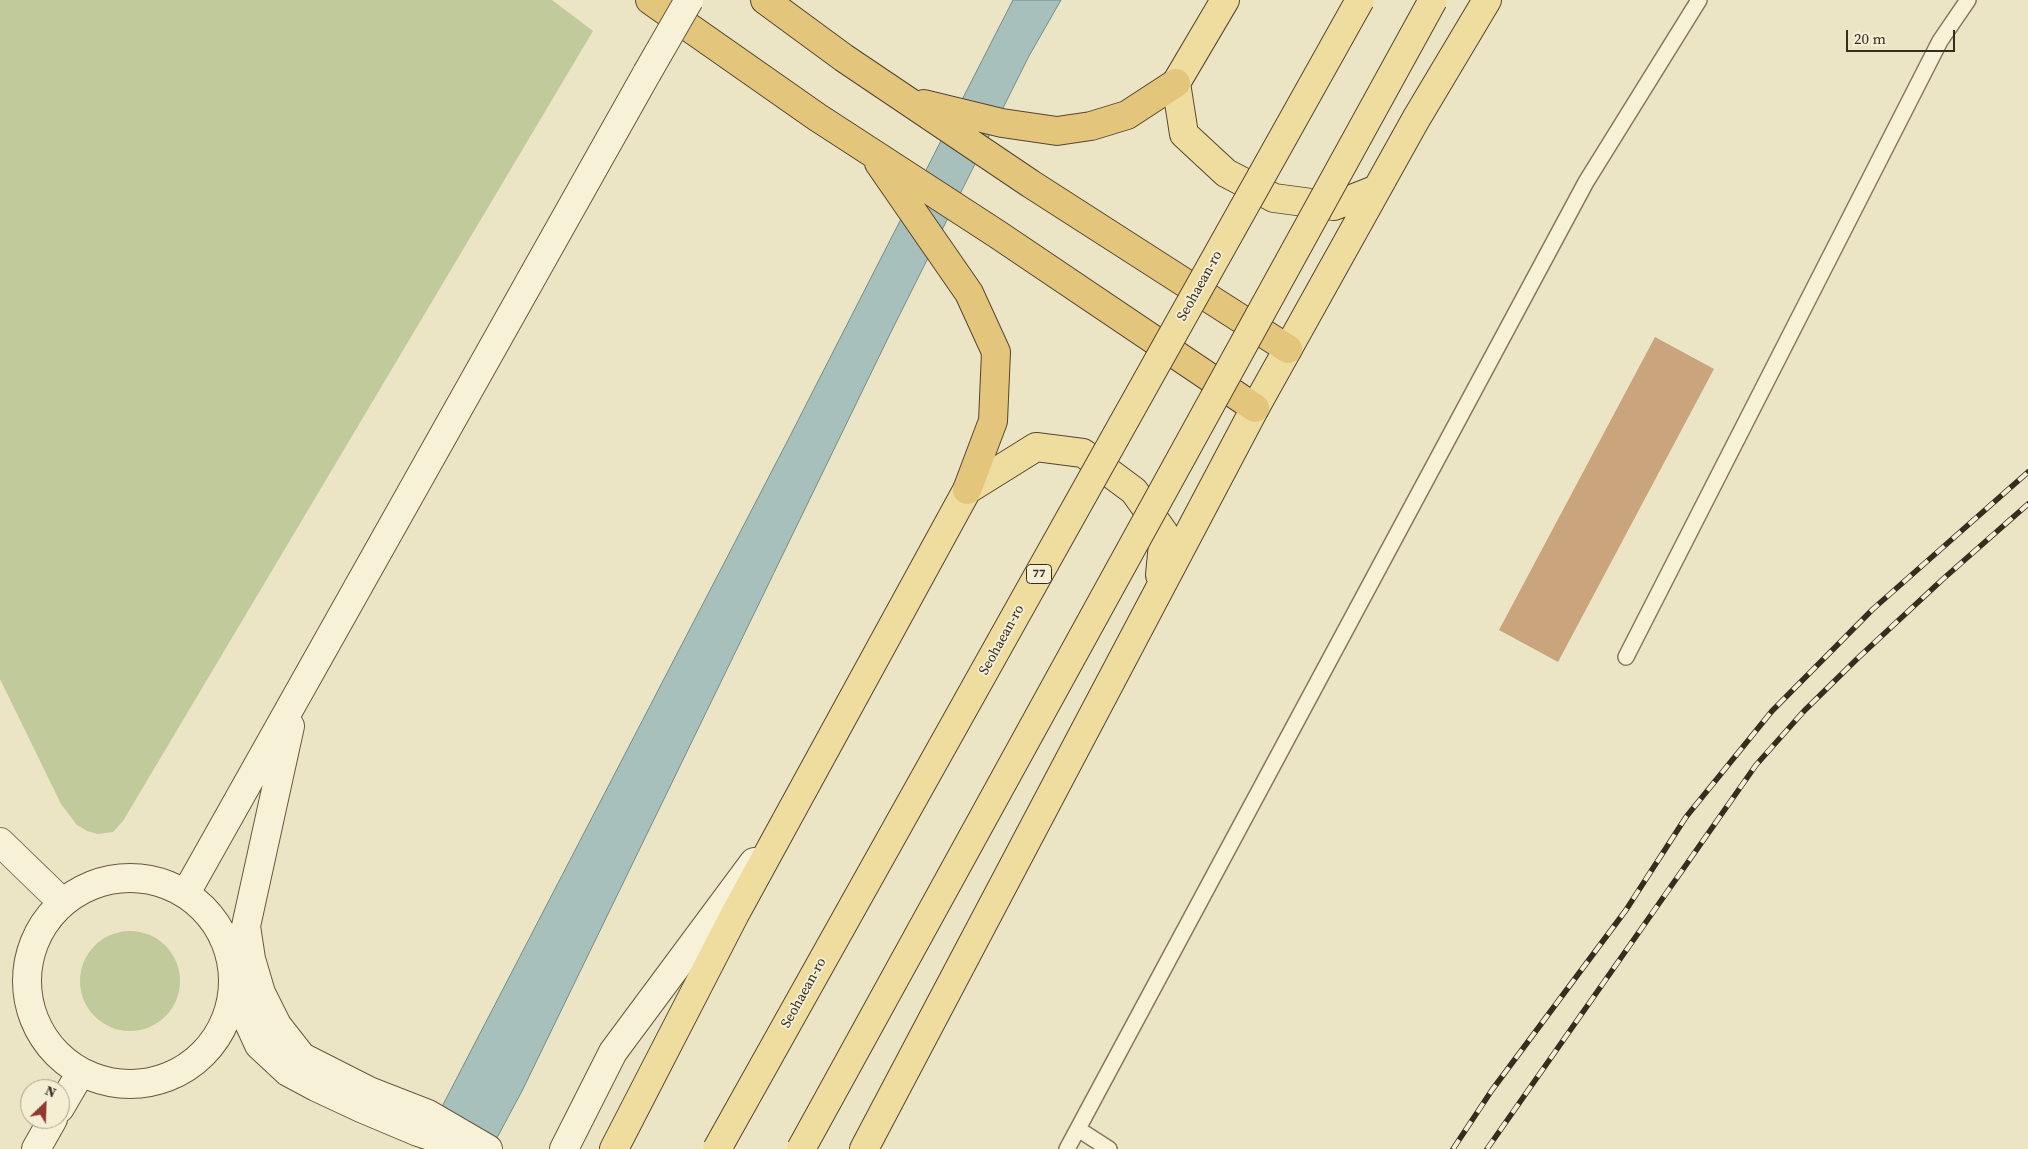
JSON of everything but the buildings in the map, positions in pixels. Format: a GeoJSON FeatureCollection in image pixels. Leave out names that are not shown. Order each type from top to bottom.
{"type":"FeatureCollection","features":[{"type":"Feature","properties":{"kind":"highway"},"geometry":{"type":"LineString","coordinates":[[650,0],[817,117],[997,234],[1255,408]]}},
{"type":"Feature","properties":{"kind":"highway"},"geometry":{"type":"LineString","coordinates":[[765,0],[844,58],[1031,184],[1288,349]]}},
{"type":"Feature","properties":{"kind":"highway"},"geometry":{"type":"LineString","coordinates":[[906,99],[1002,123],[1057,130],[1091,126],[1127,115],[1176,83]]}},
{"type":"Feature","properties":{"kind":"highway"},"geometry":{"type":"LineString","coordinates":[[871,152],[969,293],[996,352],[993,421],[967,490]]}},
{"type":"Feature","properties":{"kind":"main road"},"geometry":{"type":"LineString","coordinates":[[186,894],[688,0]]}},
{"type":"Feature","properties":{"kind":"main road"},"geometry":{"type":"LineString","coordinates":[[1226,0],[1176,83],[1184,134],[1226,173],[1274,198],[1334,206],[1377,189]]}},
{"type":"Feature","properties":{"kind":"main road","name":"Seohaean-ro"},"geometry":{"type":"LineString","coordinates":[[717,1149],[1360,0]]}},
{"type":"Feature","properties":{"kind":"main road"},"geometry":{"type":"LineString","coordinates":[[801,1149],[1433,0]]}},
{"type":"Feature","properties":{"kind":"main road"},"geometry":{"type":"LineString","coordinates":[[864,1149],[1255,408],[1377,189],[1487,0]]}},
{"type":"Feature","properties":{"kind":"main road"},"geometry":{"type":"LineString","coordinates":[[614,1149],[735,914],[967,490],[1036,447],[1083,453],[1134,491],[1164,534],[1159,589]]}},
{"type":"Feature","properties":{"kind":"main road"},"geometry":{"type":"LineString","coordinates":[[298,695],[246,926],[251,959],[261,993],[295,1064],[316,1088],[418,1132],[471,1149]]}},
{"type":"Feature","properties":{"kind":"main road"},"geometry":{"type":"LineString","coordinates":[[564,1149],[613,1052],[793,808]]}},
{"type":"Feature","properties":{"kind":"main road"},"geometry":{"type":"LineString","coordinates":[[0,842],[62,902]]}},
{"type":"Feature","properties":{"kind":"main road"},"geometry":{"type":"LineString","coordinates":[[234,977],[230,1010],[222,1032],[189,1067],[154,1082],[117,1084],[81,1072],[58,1055],[40,1033],[29,1006],[26,978],[30,950],[42,924],[62,902],[90,884],[122,877],[155,880],[186,894],[211,915],[228,945],[234,977],[248,1021],[259,1045],[295,1064],[428,1114],[488,1149]]}},
{"type":"Feature","properties":{"kind":"main road"},"geometry":{"type":"LineString","coordinates":[[70,1091],[81,1072]]}},
{"type":"Feature","properties":{"kind":"main road"},"geometry":{"type":"LineString","coordinates":[[36,1149],[47,1129]]}},
{"type":"Feature","properties":{"kind":"lane"},"geometry":{"type":"LineString","coordinates":[[1067,1149],[1586,182],[1699,0]]}},
{"type":"Feature","properties":{"kind":"lane"},"geometry":{"type":"LineString","coordinates":[[1626,657],[1940,41],[1968,0]]}},
{"type":"Feature","properties":{"kind":"lane"},"geometry":{"type":"LineString","coordinates":[[1078,1129],[1109,1149]]}},
{"type":"Feature","properties":{"kind":"green space"},"geometry":{"type":"Polygon","coordinates":[[[0,0],[552,0],[593,31],[123,821],[113,832],[98,834],[87,831],[77,825],[61,804],[0,679],[0,0]]]}},
{"type":"Feature","properties":{"kind":"green space"},"geometry":{"type":"Polygon","coordinates":[[[130,931],[140,932],[158,939],[172,953],[179,971],[179,991],[172,1009],[158,1023],[140,1030],[130,1031],[120,1030],[102,1023],[88,1009],[81,991],[80,981],[81,971],[88,953],[102,939],[120,932],[130,931]]]}},
{"type":"Feature","properties":{"kind":"water"},"geometry":{"type":"Polygon","coordinates":[[[1013,0],[1061,0],[1029,56],[891,332],[522,1091],[491,1149],[420,1149],[789,438],[1013,0]]]}},
{"type":"Feature","properties":{"kind":"railway"},"geometry":{"type":"LineString","coordinates":[[1453,1149],[1492,1090],[1626,910],[1686,817],[1772,711],[1873,609],[2028,472]]}},
{"type":"Feature","properties":{"kind":"railway"},"geometry":{"type":"LineString","coordinates":[[1487,1149],[1756,765],[1804,711],[1858,658],[2028,504]]}}]}
